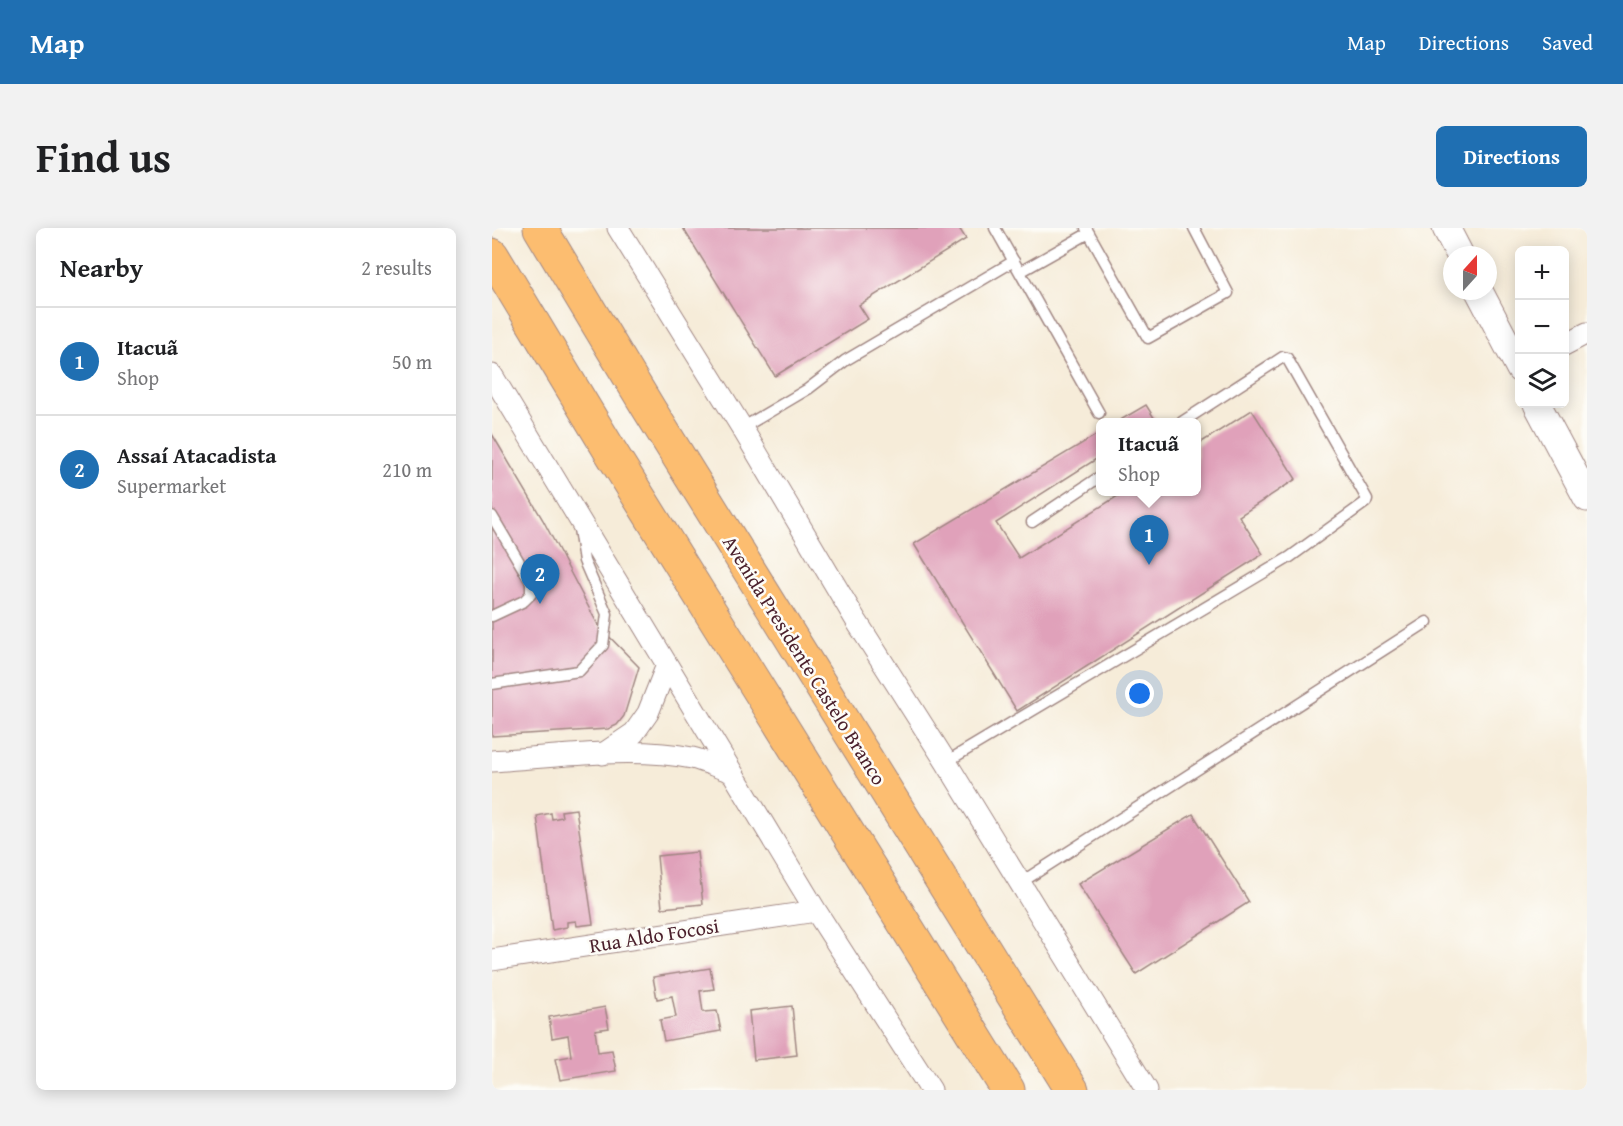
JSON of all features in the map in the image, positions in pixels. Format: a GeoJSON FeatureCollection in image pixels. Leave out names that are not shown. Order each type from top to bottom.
{"type":"FeatureCollection","features":[{"type":"Feature","properties":{"kind":"main road","name":"Avenida Presidente Castelo Branco"},"geometry":{"type":"LineString","coordinates":[[540,228],[649,409],[1072,1090]]}},
{"type":"Feature","properties":{"kind":"main road"},"geometry":{"type":"LineString","coordinates":[[492,255],[615,460],[1008,1090]]}},
{"type":"Feature","properties":{"kind":"street"},"geometry":{"type":"LineString","coordinates":[[618,228],[742,428],[857,622],[946,762],[1147,1090]]}},
{"type":"Feature","properties":{"kind":"street"},"geometry":{"type":"LineString","coordinates":[[1446,228],[1455,246]]}},
{"type":"Feature","properties":{"kind":"street"},"geometry":{"type":"LineString","coordinates":[[1484,300],[1515,361]]}},
{"type":"Feature","properties":{"kind":"street"},"geometry":{"type":"LineString","coordinates":[[1569,342],[1587,333]]}},
{"type":"Feature","properties":{"kind":"street"},"geometry":{"type":"LineString","coordinates":[[492,375],[816,911],[931,1090]]}},
{"type":"Feature","properties":{"kind":"street"},"geometry":{"type":"LineString","coordinates":[[1539,408],[1587,498]]}},
{"type":"Feature","properties":{"kind":"street"},"geometry":{"type":"LineString","coordinates":[[603,754],[634,733],[648,713],[667,665]]}},
{"type":"Feature","properties":{"kind":"street"},"geometry":{"type":"LineString","coordinates":[[492,761],[603,754],[651,754],[692,759],[732,772]]}},
{"type":"Feature","properties":{"kind":"street","name":"Rua Aldo Focosi"},"geometry":{"type":"LineString","coordinates":[[492,960],[816,911]]}},
{"type":"Feature","properties":{"kind":"lane"},"geometry":{"type":"LineString","coordinates":[[995,228],[1099,413]]}},
{"type":"Feature","properties":{"kind":"lane"},"geometry":{"type":"LineString","coordinates":[[1020,272],[1088,231],[1148,338],[1228,293],[1194,228]]}},
{"type":"Feature","properties":{"kind":"lane"},"geometry":{"type":"LineString","coordinates":[[742,428],[808,389],[846,360],[1014,261]]}},
{"type":"Feature","properties":{"kind":"lane"},"geometry":{"type":"LineString","coordinates":[[946,762],[1290,557],[1366,502],[1367,499],[1287,358],[1283,357],[1253,375],[1189,418]]}},
{"type":"Feature","properties":{"kind":"lane"},"geometry":{"type":"LineString","coordinates":[[1032,522],[1096,479]]}},
{"type":"Feature","properties":{"kind":"lane"},"geometry":{"type":"LineString","coordinates":[[492,516],[531,582],[531,594],[524,601],[492,616]]}},
{"type":"Feature","properties":{"kind":"lane"},"geometry":{"type":"LineString","coordinates":[[492,684],[579,671],[603,645],[607,614],[584,561],[577,517]]}},
{"type":"Feature","properties":{"kind":"lane"},"geometry":{"type":"LineString","coordinates":[[1020,883],[1427,622]]}},
{"type":"Feature","properties":{"kind":"building"},"geometry":{"type":"Polygon","coordinates":[[[683,228],[959,228],[966,239],[859,305],[868,319],[775,376],[683,228]]]}},
{"type":"Feature","properties":{"kind":"building"},"geometry":{"type":"Polygon","coordinates":[[[1146,405],[1154,418],[1124,418],[1146,405]]]}},
{"type":"Feature","properties":{"kind":"building"},"geometry":{"type":"Polygon","coordinates":[[[1252,410],[1296,479],[1239,516],[1263,554],[1017,711],[914,544],[1096,435],[1096,459],[996,523],[1019,558],[1118,496],[1201,496],[1201,442],[1252,410]]]}},
{"type":"Feature","properties":{"kind":"building"},"geometry":{"type":"Polygon","coordinates":[[[492,434],[543,520],[598,625],[639,667],[624,716],[617,725],[608,729],[492,736],[492,434]]]}},
{"type":"Feature","properties":{"kind":"building"},"geometry":{"type":"Polygon","coordinates":[[[576,809],[593,924],[577,926],[576,921],[567,922],[567,927],[552,930],[537,816],[551,813],[552,819],[562,817],[561,811],[576,809]]]}},
{"type":"Feature","properties":{"kind":"building"},"geometry":{"type":"Polygon","coordinates":[[[1193,814],[1249,902],[1136,974],[1078,884],[1193,814]]]}},
{"type":"Feature","properties":{"kind":"building"},"geometry":{"type":"Polygon","coordinates":[[[697,852],[703,904],[662,908],[657,856],[697,852]]]}},
{"type":"Feature","properties":{"kind":"building"},"geometry":{"type":"Polygon","coordinates":[[[710,968],[714,989],[700,991],[703,1012],[717,1011],[721,1031],[664,1041],[660,1020],[676,1017],[672,996],[657,999],[653,977],[710,968]]]}},
{"type":"Feature","properties":{"kind":"building"},"geometry":{"type":"Polygon","coordinates":[[[792,1006],[797,1055],[754,1060],[749,1011],[792,1006]]]}},
{"type":"Feature","properties":{"kind":"building"},"geometry":{"type":"Polygon","coordinates":[[[605,1007],[609,1028],[595,1030],[598,1052],[612,1050],[616,1071],[560,1080],[555,1059],[571,1056],[568,1035],[552,1038],[549,1017],[605,1007]]]}},
{"type":"Feature","properties":{"kind":"place","name":"Itacuã"},"geometry":{"type":"Point","coordinates":[1149,565]}},
{"type":"Feature","properties":{"kind":"place","name":"Assaí Atacadista"},"geometry":{"type":"Point","coordinates":[540,604]}}]}
